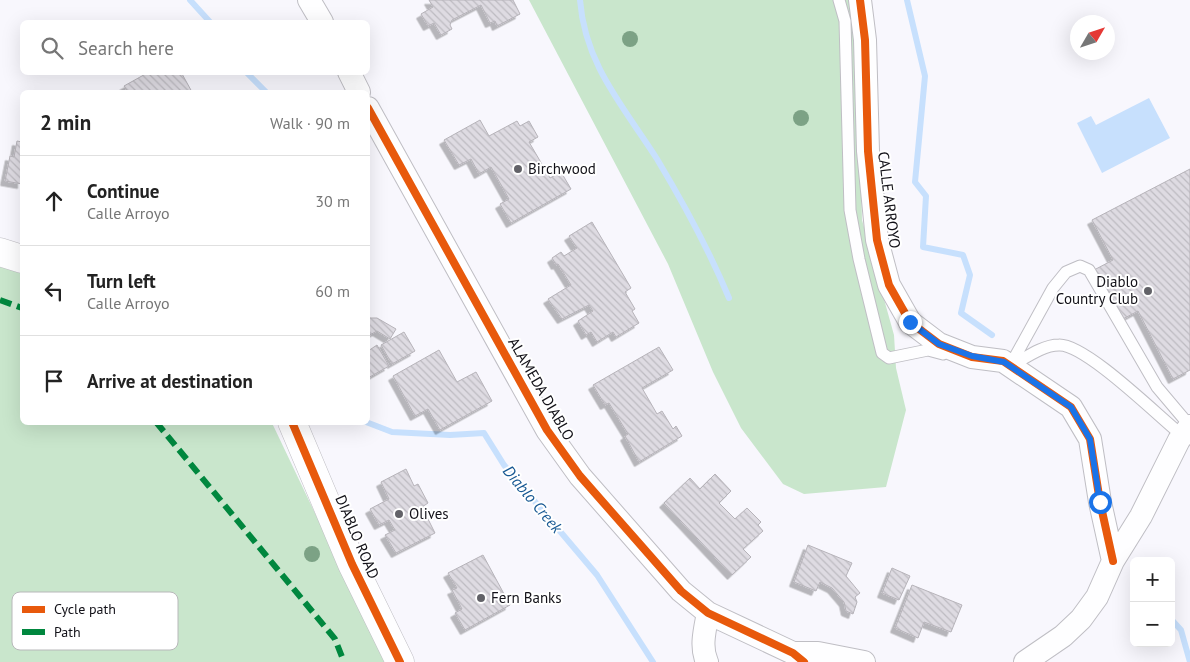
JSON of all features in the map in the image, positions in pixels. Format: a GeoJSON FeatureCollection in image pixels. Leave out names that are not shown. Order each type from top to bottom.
{"type":"FeatureCollection","features":[{"type":"Feature","properties":{"kind":"street"},"geometry":{"type":"LineString","coordinates":[[309,0],[321,20]]}},
{"type":"Feature","properties":{"kind":"street","name":"CALLE ARROYO"},"geometry":{"type":"LineString","coordinates":[[860,0],[866,40],[868,151],[877,240],[889,286],[910,322],[939,344],[972,356],[1004,362],[1071,407],[1090,439],[1100,502],[1113,561]]}},
{"type":"Feature","properties":{"kind":"street"},"geometry":{"type":"LineString","coordinates":[[351,75],[359,90]]}},
{"type":"Feature","properties":{"kind":"street","name":"ALAMEDA DIABLO"},"geometry":{"type":"LineString","coordinates":[[370,112],[547,430],[580,476],[681,591],[708,613],[798,658],[818,653],[864,662]]}},
{"type":"Feature","properties":{"kind":"street"},"geometry":{"type":"LineString","coordinates":[[0,252],[20,258]]}},
{"type":"Feature","properties":{"kind":"street","name":"DIABLO ROAD"},"geometry":{"type":"LineString","coordinates":[[293,425],[352,564],[400,662]]}},
{"type":"Feature","properties":{"kind":"street"},"geometry":{"type":"LineString","coordinates":[[1026,662],[1063,636],[1081,619],[1097,597],[1113,561],[1188,429]]}},
{"type":"Feature","properties":{"kind":"street"},"geometry":{"type":"LineString","coordinates":[[707,662],[703,654],[708,613]]}},
{"type":"Feature","properties":{"kind":"lane"},"geometry":{"type":"LineString","coordinates":[[840,0],[846,21],[850,210],[859,259],[882,353],[889,358],[928,350],[940,352],[968,367],[1001,370],[1042,349],[1060,344],[1079,352],[1188,429]]}},
{"type":"Feature","properties":{"kind":"lane"},"geometry":{"type":"LineString","coordinates":[[1010,366],[1053,288],[1066,272],[1080,266],[1089,270],[1157,387],[1188,429]]}},
{"type":"Feature","properties":{"kind":"green space"},"geometry":{"type":"Polygon","coordinates":[[[529,0],[856,0],[862,220],[894,335],[896,368],[906,410],[886,487],[804,494],[783,484],[741,428],[713,372],[668,264],[529,0]]]}},
{"type":"Feature","properties":{"kind":"green space"},"geometry":{"type":"Polygon","coordinates":[[[0,264],[20,270],[20,425],[273,425],[386,662],[0,662],[0,264]]]}},
{"type":"Feature","properties":{"kind":"water"},"geometry":{"type":"Polygon","coordinates":[[[1149,98],[1170,138],[1102,173],[1077,123],[1091,116],[1096,125],[1149,98]]]}},
{"type":"Feature","properties":{"kind":"building"},"geometry":{"type":"Polygon","coordinates":[[[429,0],[513,0],[520,14],[497,26],[495,21],[490,23],[481,5],[452,20],[450,25],[452,29],[441,35],[434,23],[428,26],[421,14],[433,7],[429,0]]]}},
{"type":"Feature","properties":{"kind":"building"},"geometry":{"type":"Polygon","coordinates":[[[144,75],[183,75],[191,90],[127,90],[124,86],[144,75]]]}},
{"type":"Feature","properties":{"kind":"building","name":"Birchwood"},"geometry":{"type":"Polygon","coordinates":[[[480,120],[489,136],[517,121],[520,126],[529,121],[538,137],[529,142],[550,178],[561,172],[571,189],[511,223],[500,204],[509,199],[491,167],[479,174],[471,159],[459,165],[444,140],[480,120]]]}},
{"type":"Feature","properties":{"kind":"building"},"geometry":{"type":"Polygon","coordinates":[[[17,141],[20,142],[20,184],[5,181],[10,156],[14,157],[17,141]]]}},
{"type":"Feature","properties":{"kind":"building","name":"Diablo Country Club"},"geometry":{"type":"Polygon","coordinates":[[[1190,169],[1190,370],[1173,379],[1138,311],[1121,320],[1094,270],[1113,260],[1092,220],[1190,169]]]}},
{"type":"Feature","properties":{"kind":"building"},"geometry":{"type":"Polygon","coordinates":[[[592,222],[631,288],[625,292],[635,309],[632,311],[639,323],[616,337],[613,332],[597,342],[591,332],[586,335],[578,321],[593,311],[589,305],[562,319],[548,299],[571,285],[552,258],[561,252],[564,256],[577,248],[569,236],[592,222]]]}},
{"type":"Feature","properties":{"kind":"building"},"geometry":{"type":"Polygon","coordinates":[[[370,318],[377,318],[396,329],[390,339],[377,331],[370,335],[370,318]]]}},
{"type":"Feature","properties":{"kind":"building"},"geometry":{"type":"Polygon","coordinates":[[[404,332],[415,351],[392,364],[381,345],[404,332]]]}},
{"type":"Feature","properties":{"kind":"building"},"geometry":{"type":"Polygon","coordinates":[[[377,345],[389,366],[370,377],[370,350],[377,345]]]}},
{"type":"Feature","properties":{"kind":"building"},"geometry":{"type":"Polygon","coordinates":[[[659,347],[673,370],[642,388],[657,414],[662,411],[673,429],[676,426],[682,436],[639,462],[625,436],[628,434],[609,403],[605,405],[593,385],[659,347]]]}},
{"type":"Feature","properties":{"kind":"building"},"geometry":{"type":"Polygon","coordinates":[[[439,350],[457,382],[476,372],[492,401],[440,430],[428,409],[415,416],[393,376],[439,350]]]}},
{"type":"Feature","properties":{"kind":"building","name":"Olives"},"geometry":{"type":"Polygon","coordinates":[[[406,469],[414,486],[418,484],[428,503],[422,507],[435,533],[396,553],[385,535],[395,530],[389,520],[379,525],[370,509],[389,499],[381,482],[406,469]]]}},
{"type":"Feature","properties":{"kind":"building"},"geometry":{"type":"Polygon","coordinates":[[[715,474],[731,491],[719,503],[735,519],[747,508],[761,522],[758,525],[763,531],[743,549],[751,557],[732,575],[664,503],[690,478],[700,489],[715,474]]]}},
{"type":"Feature","properties":{"kind":"building"},"geometry":{"type":"Polygon","coordinates":[[[808,545],[852,563],[846,576],[860,593],[855,597],[857,602],[853,614],[846,611],[844,602],[832,588],[820,582],[816,591],[794,582],[808,545]]]}},
{"type":"Feature","properties":{"kind":"building","name":"Fern Banks"},"geometry":{"type":"Polygon","coordinates":[[[483,555],[510,605],[465,630],[455,613],[462,609],[452,590],[457,588],[448,573],[483,555]]]}},
{"type":"Feature","properties":{"kind":"building"},"geometry":{"type":"Polygon","coordinates":[[[892,568],[910,576],[899,600],[882,593],[892,568]]]}},
{"type":"Feature","properties":{"kind":"building"},"geometry":{"type":"Polygon","coordinates":[[[912,585],[962,605],[951,632],[924,622],[918,638],[895,628],[912,585]]]}},
{"type":"Feature","properties":{"kind":"waterway","name":"Diablo Creek"},"geometry":{"type":"LineString","coordinates":[[190,0],[208,20]]}},
{"type":"Feature","properties":{"kind":"waterway"},"geometry":{"type":"LineString","coordinates":[[580,0],[583,23],[598,65],[619,103],[657,159],[677,193],[705,245],[729,298]]}},
{"type":"Feature","properties":{"kind":"waterway"},"geometry":{"type":"LineString","coordinates":[[907,0],[925,76],[915,182],[926,196],[923,247],[963,255],[970,275],[961,313],[992,335]]}},
{"type":"Feature","properties":{"kind":"waterway","name":"Diablo Creek"},"geometry":{"type":"LineString","coordinates":[[249,75],[264,90]]}},
{"type":"Feature","properties":{"kind":"waterway","name":"Diablo Creek"},"geometry":{"type":"LineString","coordinates":[[370,424],[392,432],[450,435],[484,433],[504,465],[597,575],[653,662]]}},
{"type":"Feature","properties":{"kind":"waterway"},"geometry":{"type":"LineString","coordinates":[[1175,623],[1181,630],[1190,662]]}},
{"type":"Feature","properties":{"kind":"marked path"},"geometry":{"type":"LineString","coordinates":[[0,300],[20,307]]}},
{"type":"Feature","properties":{"kind":"marked path"},"geometry":{"type":"LineString","coordinates":[[158,425],[335,639],[344,662]]}},
{"type":"Feature","properties":{"kind":"cycle path"},"geometry":{"type":"LineString","coordinates":[[860,0],[865,40],[868,151],[877,240],[889,285],[910,322],[939,344],[972,357],[1003,361],[1071,407],[1090,439],[1100,502],[1113,561]]}},
{"type":"Feature","properties":{"kind":"cycle path"},"geometry":{"type":"LineString","coordinates":[[370,112],[547,430],[580,476],[681,591],[708,613],[793,653],[804,662]]}},
{"type":"Feature","properties":{"kind":"cycle path"},"geometry":{"type":"LineString","coordinates":[[293,425],[352,564],[400,662]]}},
{"type":"Feature","properties":{"kind":"place","name":"Birchwood"},"geometry":{"type":"Point","coordinates":[518,169]}},
{"type":"Feature","properties":{"kind":"place","name":"Diablo Country Club"},"geometry":{"type":"Point","coordinates":[1148,291]}},
{"type":"Feature","properties":{"kind":"place","name":"Olives"},"geometry":{"type":"Point","coordinates":[399,514]}},
{"type":"Feature","properties":{"kind":"place","name":"Fern Banks"},"geometry":{"type":"Point","coordinates":[481,598]}},
{"type":"Feature","properties":{"kind":"route"},"geometry":{"type":"LineString","coordinates":[[910,322],[939,344],[972,356],[1004,362],[1071,407],[1090,439],[1100,502]]}}]}
